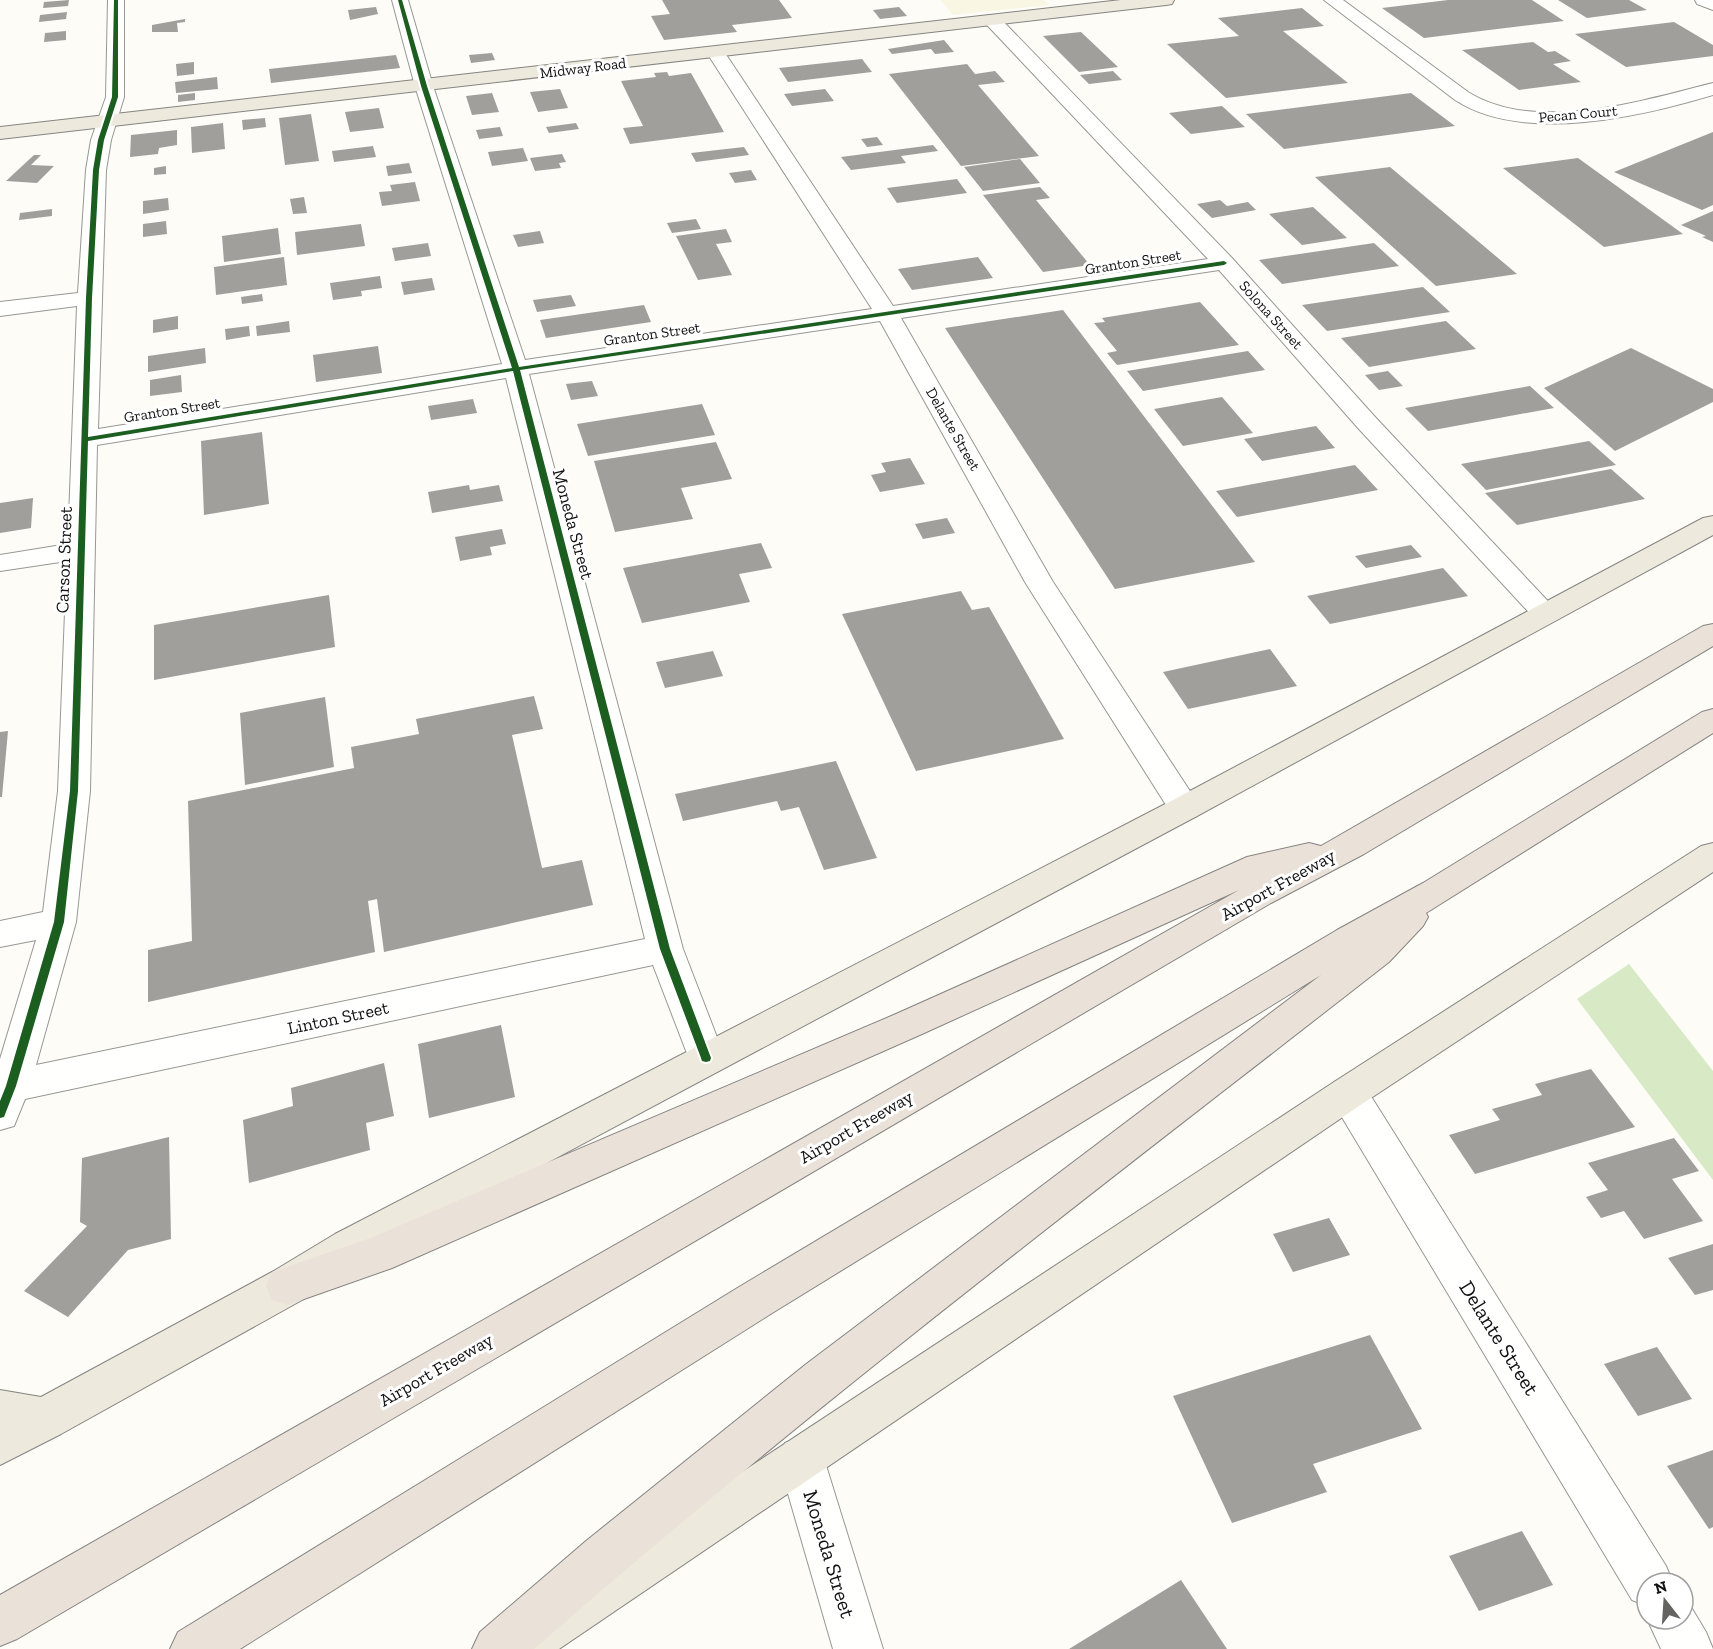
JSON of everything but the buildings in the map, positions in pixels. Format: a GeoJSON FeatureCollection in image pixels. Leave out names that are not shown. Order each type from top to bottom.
{"type":"FeatureCollection","features":[{"type":"Feature","properties":{"kind":"highway","name":"Airport Freeway"},"geometry":{"type":"LineString","coordinates":[[0,1622],[1238,906],[1352,845],[1713,633]]}},
{"type":"Feature","properties":{"kind":"highway"},"geometry":{"type":"LineString","coordinates":[[195,1649],[754,1301],[1349,940],[1435,892],[1713,719]]}},
{"type":"Feature","properties":{"kind":"highway"},"geometry":{"type":"LineString","coordinates":[[287,1286],[388,1250],[909,1024],[1258,866],[1352,845]]}},
{"type":"Feature","properties":{"kind":"highway"},"geometry":{"type":"LineString","coordinates":[[497,1649],[606,1552],[893,1322],[1376,952],[1435,892]]}},
{"type":"Feature","properties":{"kind":"main road","name":"Midway Road"},"geometry":{"type":"LineString","coordinates":[[0,133],[1166,0]]}},
{"type":"Feature","properties":{"kind":"main road"},"geometry":{"type":"LineString","coordinates":[[0,1443],[287,1286],[350,1247],[1185,808],[1713,524]]}},
{"type":"Feature","properties":{"kind":"main road"},"geometry":{"type":"LineString","coordinates":[[516,1649],[1348,1093],[1713,855]]}},
{"type":"Feature","properties":{"kind":"main road"},"geometry":{"type":"LineString","coordinates":[[0,1412],[45,1419]]}},
{"type":"Feature","properties":{"kind":"main road"},"geometry":{"type":"LineString","coordinates":[[0,1463],[45,1419]]}},
{"type":"Feature","properties":{"kind":"street","name":"Carson Street"},"geometry":{"type":"LineString","coordinates":[[6,1100],[59,922],[74,791],[89,298],[96,170],[101,140],[115,97],[116,0]]}},
{"type":"Feature","properties":{"kind":"street","name":"Moneda Street"},"geometry":{"type":"LineString","coordinates":[[400,0],[424,86],[516,369],[666,950],[706,1058]]}},
{"type":"Feature","properties":{"kind":"street","name":"Pecan Court"},"geometry":{"type":"LineString","coordinates":[[1332,0],[1454,91],[1477,105],[1510,115],[1547,118],[1628,109],[1687,98],[1713,89]]}},
{"type":"Feature","properties":{"kind":"street"},"geometry":{"type":"LineString","coordinates":[[1703,0],[1713,5]]}},
{"type":"Feature","properties":{"kind":"street","name":"Solona Street"},"geometry":{"type":"LineString","coordinates":[[992,20],[1224,263],[1367,423],[1546,614]]}},
{"type":"Feature","properties":{"kind":"street","name":"Delante Street"},"geometry":{"type":"LineString","coordinates":[[716,53],[888,315],[1039,582],[1185,808]]}},
{"type":"Feature","properties":{"kind":"street","name":"Granton Street"},"geometry":{"type":"LineString","coordinates":[[86,439],[516,369],[1224,263]]}},
{"type":"Feature","properties":{"kind":"street"},"geometry":{"type":"LineString","coordinates":[[0,309],[89,298]]}},
{"type":"Feature","properties":{"kind":"street"},"geometry":{"type":"LineString","coordinates":[[0,563],[81,550]]}},
{"type":"Feature","properties":{"kind":"street"},"geometry":{"type":"LineString","coordinates":[[0,934],[59,922]]}},
{"type":"Feature","properties":{"kind":"street","name":"Linton Street"},"geometry":{"type":"LineString","coordinates":[[6,1100],[666,950]]}},
{"type":"Feature","properties":{"kind":"street","name":"Delante Street"},"geometry":{"type":"LineString","coordinates":[[1348,1093],[1642,1571]]}},
{"type":"Feature","properties":{"kind":"street","name":"Moneda Street"},"geometry":{"type":"LineString","coordinates":[[801,1459],[858,1649]]}},
{"type":"Feature","properties":{"kind":"street"},"geometry":{"type":"LineString","coordinates":[[1678,1631],[1689,1649]]}},
{"type":"Feature","properties":{"kind":"shaded area"},"geometry":{"type":"Polygon","coordinates":[[[940,0],[1044,0],[1049,5],[953,15],[940,0]]]}},
{"type":"Feature","properties":{"kind":"green space"},"geometry":{"type":"Polygon","coordinates":[[[1629,964],[1713,1071],[1713,1180],[1577,999],[1629,964]]]}},
{"type":"Feature","properties":{"kind":"cycle path"},"geometry":{"type":"LineString","coordinates":[[0,1114],[11,1086],[59,922],[74,791],[89,298],[96,170],[101,140],[115,97],[116,0]]}},
{"type":"Feature","properties":{"kind":"cycle path"},"geometry":{"type":"LineString","coordinates":[[400,0],[424,86],[516,369],[665,949],[706,1058]]}},
{"type":"Feature","properties":{"kind":"cycle path"},"geometry":{"type":"LineString","coordinates":[[86,439],[516,369],[1224,263]]}}]}
